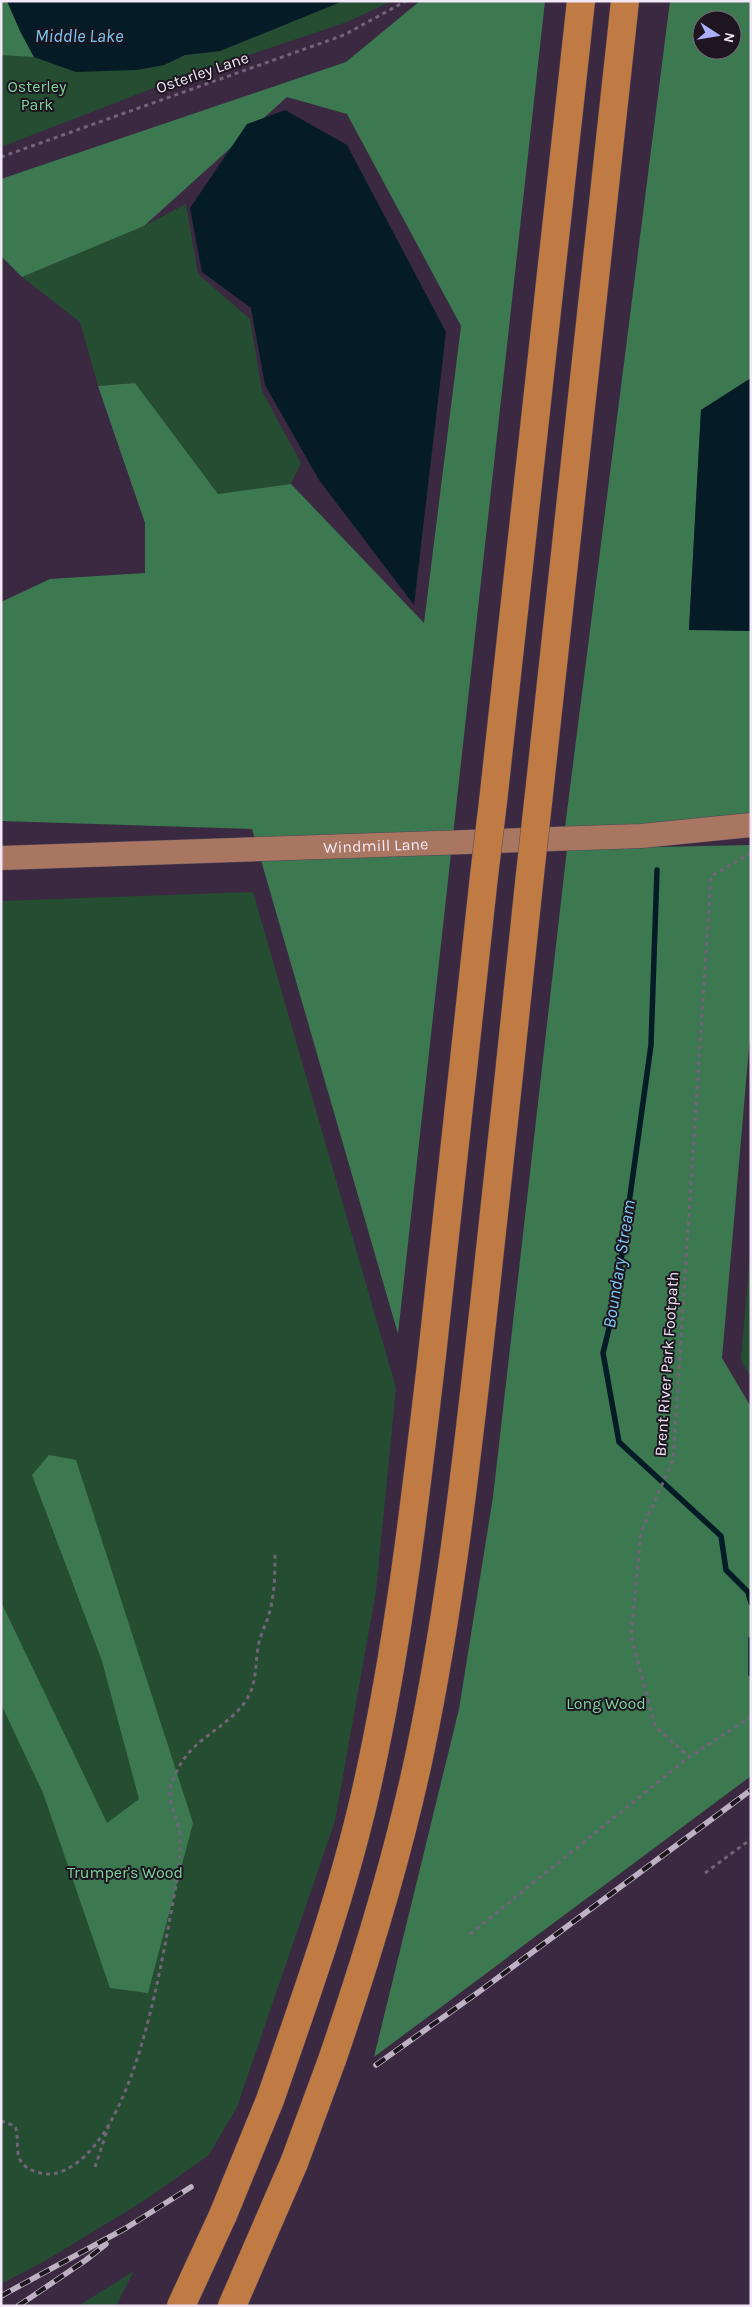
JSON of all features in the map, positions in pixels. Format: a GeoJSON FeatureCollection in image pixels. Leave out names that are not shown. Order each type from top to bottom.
{"type":"FeatureCollection","features":[{"type":"Feature","properties":{"kind":"highway"},"geometry":{"type":"LineString","coordinates":[[181,2306],[223,2215],[270,2100],[322,1947],[365,1795],[398,1624],[414,1518],[580,1]]}},
{"type":"Feature","properties":{"kind":"highway"},"geometry":{"type":"LineString","coordinates":[[232,2306],[294,2163],[332,2060],[366,1957],[404,1820],[422,1741],[448,1601],[476,1378],[625,1]]}},
{"type":"Feature","properties":{"kind":"main road","name":"Windmill Lane"},"geometry":{"type":"LineString","coordinates":[[1,858],[641,836],[751,825]]}},
{"type":"Feature","properties":{"kind":"path","name":"Osterley Lane"},"geometry":{"type":"LineString","coordinates":[[1,157],[344,35],[406,1]]}},
{"type":"Feature","properties":{"kind":"path","name":"Brent River Park Footpath"},"geometry":{"type":"LineString","coordinates":[[689,1757],[655,1726],[631,1636],[641,1532],[673,1460],[711,876],[751,853]]}},
{"type":"Feature","properties":{"kind":"path"},"geometry":{"type":"LineString","coordinates":[[1,2121],[15,2126],[18,2133],[19,2158],[23,2164],[36,2171],[51,2174],[72,2166],[96,2142],[113,2115],[130,2081],[145,2037],[180,1866],[179,1829],[170,1788],[180,1765],[190,1750],[235,1712],[253,1688],[258,1647],[273,1602],[275,1553]]}},
{"type":"Feature","properties":{"kind":"path"},"geometry":{"type":"LineString","coordinates":[[470,1934],[689,1757],[751,1718]]}},
{"type":"Feature","properties":{"kind":"path"},"geometry":{"type":"LineString","coordinates":[[705,1873],[751,1839]]}},
{"type":"Feature","properties":{"kind":"path"},"geometry":{"type":"LineString","coordinates":[[95,2167],[113,2115]]}},
{"type":"Feature","properties":{"kind":"green space","name":"Osterley Park"},"geometry":{"type":"Polygon","coordinates":[[[1,1],[7,1],[21,33],[136,70],[164,65],[185,55],[220,51],[343,1],[392,1],[347,22],[172,81],[1,147],[1,1]]]}},
{"type":"Feature","properties":{"kind":"green space"},"geometry":{"type":"Polygon","coordinates":[[[1,1],[7,1],[34,57],[1,55],[1,1]]]}},
{"type":"Feature","properties":{"kind":"green space"},"geometry":{"type":"Polygon","coordinates":[[[420,1],[545,1],[398,1334],[252,829],[1,821],[1,602],[50,579],[145,573],[145,523],[98,386],[135,383],[218,494],[291,484],[424,623],[461,326],[347,114],[287,97],[144,226],[22,277],[1,256],[1,179],[346,62],[420,1]]]}},
{"type":"Feature","properties":{"kind":"green space"},"geometry":{"type":"Polygon","coordinates":[[[670,1],[751,1],[751,378],[701,410],[689,629],[751,631],[751,815],[564,835],[670,1]]]}},
{"type":"Feature","properties":{"kind":"green space"},"geometry":{"type":"Polygon","coordinates":[[[186,204],[198,274],[250,319],[262,391],[301,463],[291,484],[218,494],[135,383],[98,386],[80,322],[22,277],[144,226],[186,204]]]}},
{"type":"Feature","properties":{"kind":"green space","name":"Long Wood"},"geometry":{"type":"Polygon","coordinates":[[[751,845],[751,1025],[722,1358],[751,1407],[751,1776],[374,2057],[459,1709],[493,1497],[567,849],[751,845]]]}},
{"type":"Feature","properties":{"kind":"green space"},"geometry":{"type":"Polygon","coordinates":[[[253,892],[396,1388],[376,1591],[335,1821],[237,2107],[209,2155],[142,2202],[45,2261],[1,2284],[1,901],[253,892]]]}},
{"type":"Feature","properties":{"kind":"green space"},"geometry":{"type":"Polygon","coordinates":[[[751,1242],[751,1378],[741,1360],[751,1242]]]}},
{"type":"Feature","properties":{"kind":"green space","name":"Trumper's Wood"},"geometry":{"type":"Polygon","coordinates":[[[49,1455],[76,1460],[193,1823],[148,1993],[110,1988],[43,1793],[1,1704],[1,1602],[107,1823],[139,1799],[102,1661],[32,1475],[49,1455]]]}},
{"type":"Feature","properties":{"kind":"green space"},"geometry":{"type":"Polygon","coordinates":[[[134,2271],[116,2306],[78,2306],[134,2271]]]}},
{"type":"Feature","properties":{"kind":"water","name":"Middle Lake"},"geometry":{"type":"Polygon","coordinates":[[[7,1],[343,1],[220,51],[185,55],[164,65],[136,70],[76,72],[34,57],[7,1]]]}},
{"type":"Feature","properties":{"kind":"water"},"geometry":{"type":"Polygon","coordinates":[[[285,110],[347,145],[446,332],[414,605],[319,480],[265,385],[251,308],[202,272],[190,208],[247,124],[285,110]]]}},
{"type":"Feature","properties":{"kind":"water"},"geometry":{"type":"Polygon","coordinates":[[[751,378],[751,631],[689,630],[701,410],[751,378]]]}},
{"type":"Feature","properties":{"kind":"waterway","name":"Boundary Stream"},"geometry":{"type":"LineString","coordinates":[[657,870],[651,1045],[615,1304],[603,1353],[619,1442],[721,1536],[726,1570],[748,1592],[751,1603]]}},
{"type":"Feature","properties":{"kind":"waterway","name":"Boundary Stream"},"geometry":{"type":"LineString","coordinates":[[751,1639],[751,1674]]}},
{"type":"Feature","properties":{"kind":"railway"},"geometry":{"type":"LineString","coordinates":[[376,2065],[480,1991],[751,1790]]}},
{"type":"Feature","properties":{"kind":"railway"},"geometry":{"type":"LineString","coordinates":[[1,2296],[126,2228],[191,2187]]}},
{"type":"Feature","properties":{"kind":"railway"},"geometry":{"type":"LineString","coordinates":[[18,2306],[86,2260],[106,2244]]}}]}
